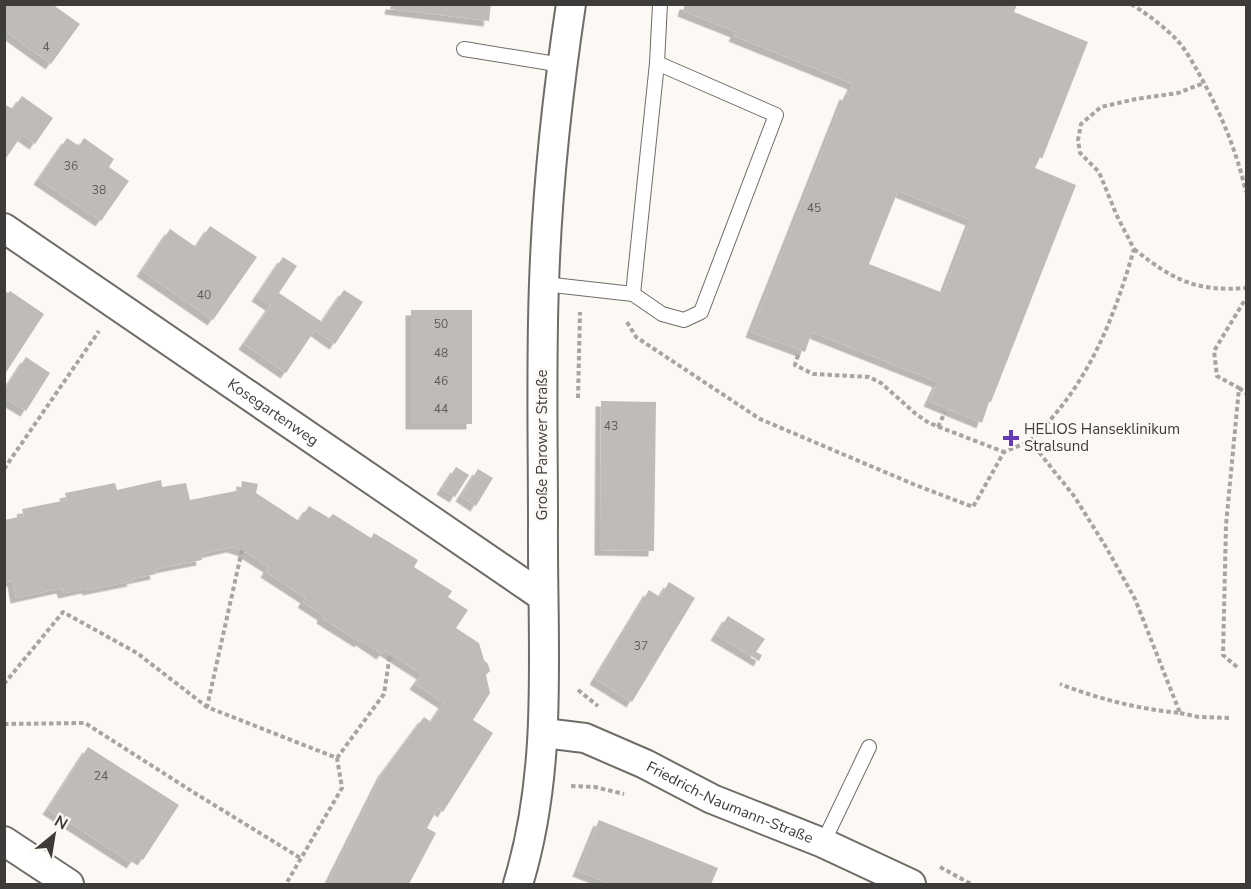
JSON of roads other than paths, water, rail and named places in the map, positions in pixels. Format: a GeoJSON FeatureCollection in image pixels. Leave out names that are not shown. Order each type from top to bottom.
{"type":"FeatureCollection","features":[{"type":"Feature","properties":{"kind":"street","name":"Große Parower Straße"},"geometry":{"type":"LineString","coordinates":[[518,885],[540,786],[544,732],[542,596],[544,284],[550,183],[570,4]]}},
{"type":"Feature","properties":{"kind":"street","name":"Kosegartenweg"},"geometry":{"type":"LineString","coordinates":[[4,228],[542,596]]}},
{"type":"Feature","properties":{"kind":"street","name":"Friedrich-Naumann-Straße"},"geometry":{"type":"LineString","coordinates":[[544,732],[585,738],[645,764],[712,799],[823,843],[911,885]]}},
{"type":"Feature","properties":{"kind":"street"},"geometry":{"type":"LineString","coordinates":[[4,841],[69,885]]}},
{"type":"Feature","properties":{"kind":"lane"},"geometry":{"type":"LineString","coordinates":[[633,294],[657,63],[660,4]]}},
{"type":"Feature","properties":{"kind":"lane"},"geometry":{"type":"LineString","coordinates":[[464,49],[562,65]]}},
{"type":"Feature","properties":{"kind":"lane"},"geometry":{"type":"LineString","coordinates":[[544,284],[633,294],[662,314],[684,320],[701,312],[776,115],[657,63]]}},
{"type":"Feature","properties":{"kind":"lane"},"geometry":{"type":"LineString","coordinates":[[823,843],[868,747]]}},
{"type":"Feature","properties":{"kind":"place","name":"HELIOS Hanseklinikum Stralsund"},"geometry":{"type":"Point","coordinates":[1011,438]}}]}
